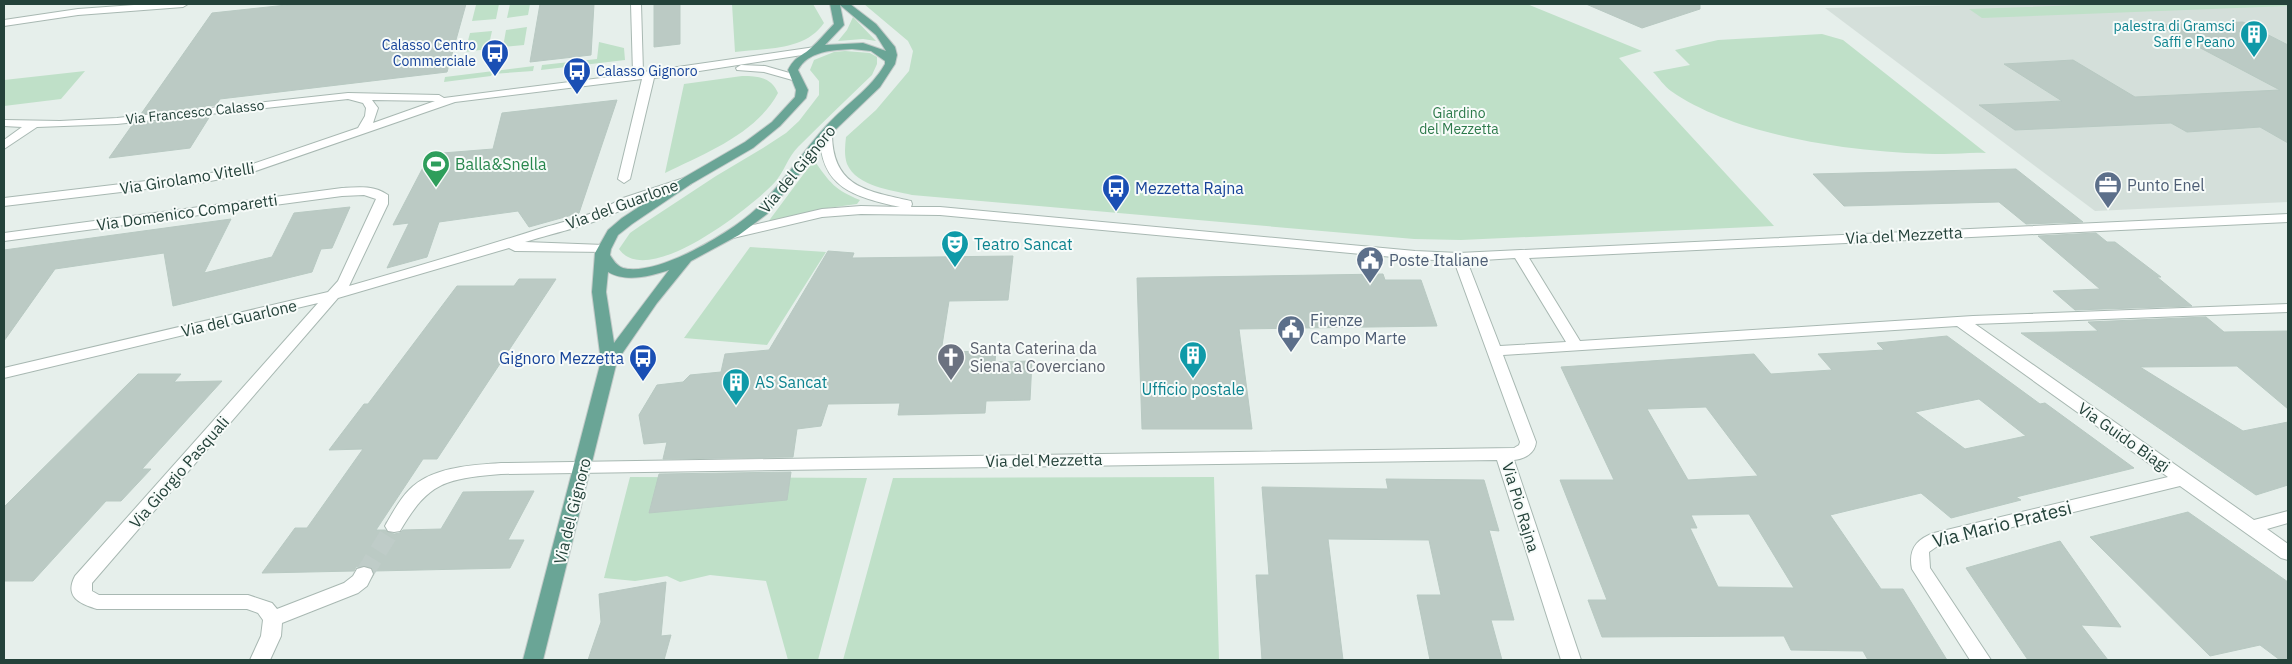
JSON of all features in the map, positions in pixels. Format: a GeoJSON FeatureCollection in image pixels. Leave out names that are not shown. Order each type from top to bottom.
{"type":"FeatureCollection","features":[{"type":"Feature","properties":{"kind":"main road"},"geometry":{"type":"LineString","coordinates":[[603,251],[619,228],[687,180],[743,148],[776,124],[800,98],[802,90],[792,70],[797,61],[815,50],[839,26],[835,4]]}},
{"type":"Feature","properties":{"kind":"main road"},"geometry":{"type":"LineString","coordinates":[[844,4],[878,30],[890,48],[891,61]]}},
{"type":"Feature","properties":{"kind":"main road"},"geometry":{"type":"LineString","coordinates":[[815,50],[831,47],[867,47],[881,51],[891,61]]}},
{"type":"Feature","properties":{"kind":"main road","name":"Via del Gignoro"},"geometry":{"type":"LineString","coordinates":[[603,251],[610,266],[621,272],[656,270],[733,234],[762,211],[826,135],[884,75],[891,61]]}},
{"type":"Feature","properties":{"kind":"main road","name":"Via del Gignoro"},"geometry":{"type":"LineString","coordinates":[[603,251],[599,292],[609,361]]}},
{"type":"Feature","properties":{"kind":"main road","name":"Via del Gignoro"},"geometry":{"type":"LineString","coordinates":[[533,660],[609,361],[652,300],[686,257]]}},
{"type":"Feature","properties":{"kind":"street"},"geometry":{"type":"LineString","coordinates":[[4,23],[85,12],[183,4]]}},
{"type":"Feature","properties":{"kind":"street"},"geometry":{"type":"LineString","coordinates":[[624,179],[643,75],[636,4]]}},
{"type":"Feature","properties":{"kind":"street"},"geometry":{"type":"LineString","coordinates":[[643,75],[815,50]]}},
{"type":"Feature","properties":{"kind":"street"},"geometry":{"type":"LineString","coordinates":[[680,71],[755,68],[796,78]]}},
{"type":"Feature","properties":{"kind":"street","name":"Via Francesco Calasso"},"geometry":{"type":"LineString","coordinates":[[4,123],[34,124],[118,121],[355,96],[453,99],[643,75]]}},
{"type":"Feature","properties":{"kind":"street"},"geometry":{"type":"LineString","coordinates":[[355,96],[366,101],[372,108],[371,116],[364,128]]}},
{"type":"Feature","properties":{"kind":"street","name":"Via Francesco Calasso"},"geometry":{"type":"LineString","coordinates":[[364,128],[453,99]]}},
{"type":"Feature","properties":{"kind":"street"},"geometry":{"type":"LineString","coordinates":[[6,143],[34,124]]}},
{"type":"Feature","properties":{"kind":"street","name":"Via Girolamo Vitelli"},"geometry":{"type":"LineString","coordinates":[[4,202],[231,174],[277,161],[364,128]]}},
{"type":"Feature","properties":{"kind":"street","name":"Via del Mezzetta"},"geometry":{"type":"LineString","coordinates":[[826,135],[824,150],[826,160],[833,171],[848,185],[870,196],[940,211]]}},
{"type":"Feature","properties":{"kind":"street","name":"Via del Guarlone"},"geometry":{"type":"LineString","coordinates":[[4,373],[334,296],[597,215],[616,208],[625,202],[687,180]]}},
{"type":"Feature","properties":{"kind":"street","name":"Via Domenico Comparetti"},"geometry":{"type":"LineString","coordinates":[[4,237],[342,192],[370,192]]}},
{"type":"Feature","properties":{"kind":"street","name":"Via Giorgio Pasquali"},"geometry":{"type":"LineString","coordinates":[[273,619],[265,608],[248,602],[97,602],[82,595],[82,582],[334,296],[347,278],[382,204],[381,196],[370,192]]}},
{"type":"Feature","properties":{"kind":"street","name":"Via del Mezzetta"},"geometry":{"type":"LineString","coordinates":[[733,234],[822,213],[860,210],[940,211],[1415,256],[1459,257],[2288,218]]}},
{"type":"Feature","properties":{"kind":"street","name":"Via del Guarlone"},"geometry":{"type":"LineString","coordinates":[[472,255],[529,246],[603,251]]}},
{"type":"Feature","properties":{"kind":"street"},"geometry":{"type":"LineString","coordinates":[[1520,255],[1576,346]]}},
{"type":"Feature","properties":{"kind":"street","name":"Via Pio Rajna"},"geometry":{"type":"LineString","coordinates":[[1459,257],[1528,442],[1527,448],[1522,452],[1504,455],[1571,660]]}},
{"type":"Feature","properties":{"kind":"street"},"geometry":{"type":"LineString","coordinates":[[1495,351],[1960,321],[2288,308]]}},
{"type":"Feature","properties":{"kind":"street","name":"Via Guido Biagi"},"geometry":{"type":"LineString","coordinates":[[1960,321],[2288,553]]}},
{"type":"Feature","properties":{"kind":"street","name":"Via del Mezzetta"},"geometry":{"type":"LineString","coordinates":[[583,467],[1504,455]]}},
{"type":"Feature","properties":{"kind":"street"},"geometry":{"type":"LineString","coordinates":[[394,526],[413,496],[423,487],[446,476],[468,471],[583,467]]}},
{"type":"Feature","properties":{"kind":"street","name":"Via Mario Pratesi"},"geometry":{"type":"LineString","coordinates":[[1982,660],[1922,569],[1919,552],[1923,545],[1934,540],[2184,479]]}},
{"type":"Feature","properties":{"kind":"street"},"geometry":{"type":"LineString","coordinates":[[2252,527],[2288,517]]}},
{"type":"Feature","properties":{"kind":"street"},"geometry":{"type":"LineString","coordinates":[[260,660],[271,636],[273,619],[351,588],[360,581],[364,574]]}},
{"type":"Feature","properties":{"kind":"shaded area"},"geometry":{"type":"Polygon","coordinates":[[[2017,4],[2288,4],[2288,202],[2095,211],[1825,8],[2017,4]]]}},
{"type":"Feature","properties":{"kind":"green space"},"geometry":{"type":"Polygon","coordinates":[[[499,4],[496,19],[472,21],[476,5],[499,4]]]}},
{"type":"Feature","properties":{"kind":"green space"},"geometry":{"type":"Polygon","coordinates":[[[510,4],[530,4],[528,15],[507,18],[510,4]]]}},
{"type":"Feature","properties":{"kind":"green space"},"geometry":{"type":"Polygon","coordinates":[[[732,4],[813,4],[824,23],[816,32],[796,43],[735,52],[732,4]]]}},
{"type":"Feature","properties":{"kind":"green space","name":"Giardino del Mezzetta"},"geometry":{"type":"Polygon","coordinates":[[[864,4],[1527,4],[1642,51],[1619,58],[1774,226],[1461,240],[1414,239],[912,195],[885,189],[867,183],[852,172],[845,157],[846,137],[876,110],[909,71],[913,51],[908,41],[864,4]]]}},
{"type":"Feature","properties":{"kind":"green space"},"geometry":{"type":"Polygon","coordinates":[[[2110,4],[2288,4],[2288,6],[1982,18],[1969,9],[2110,4]]]}},
{"type":"Feature","properties":{"kind":"green space"},"geometry":{"type":"Polygon","coordinates":[[[853,17],[876,41],[863,39],[838,41],[847,30],[853,17]]]}},
{"type":"Feature","properties":{"kind":"green space"},"geometry":{"type":"Polygon","coordinates":[[[527,27],[524,45],[503,47],[506,30],[527,27]]]}},
{"type":"Feature","properties":{"kind":"green space"},"geometry":{"type":"Polygon","coordinates":[[[492,31],[488,49],[465,52],[470,33],[492,31]]]}},
{"type":"Feature","properties":{"kind":"green space"},"geometry":{"type":"Polygon","coordinates":[[[1822,34],[1843,40],[1986,153],[1944,154],[1877,151],[1802,140],[1765,132],[1731,121],[1699,107],[1671,91],[1653,72],[1690,65],[1675,50],[1718,40],[1822,34]]]}},
{"type":"Feature","properties":{"kind":"green space"},"geometry":{"type":"Polygon","coordinates":[[[599,42],[624,48],[625,60],[541,70],[542,65],[597,59],[599,42]]]}},
{"type":"Feature","properties":{"kind":"green space"},"geometry":{"type":"Polygon","coordinates":[[[834,52],[870,53],[877,57],[877,64],[872,75],[798,147],[791,155],[778,178],[763,194],[723,225],[675,252],[652,259],[633,259],[619,249],[630,233],[640,226],[786,133],[799,121],[819,95],[819,81],[810,70],[814,60],[834,52]]]}},
{"type":"Feature","properties":{"kind":"green space"},"geometry":{"type":"Polygon","coordinates":[[[534,66],[533,71],[492,74],[491,76],[444,82],[445,77],[534,66]]]}},
{"type":"Feature","properties":{"kind":"green space"},"geometry":{"type":"Polygon","coordinates":[[[85,71],[61,99],[4,106],[4,80],[85,71]]]}},
{"type":"Feature","properties":{"kind":"green space"},"geometry":{"type":"Polygon","coordinates":[[[742,76],[763,78],[772,84],[778,93],[757,120],[743,131],[713,150],[665,173],[684,84],[742,76]]]}},
{"type":"Feature","properties":{"kind":"green space"},"geometry":{"type":"Polygon","coordinates":[[[814,160],[824,175],[834,185],[860,200],[857,204],[828,208],[768,222],[814,160]]]}},
{"type":"Feature","properties":{"kind":"green space"},"geometry":{"type":"Polygon","coordinates":[[[750,247],[826,252],[767,345],[684,338],[750,247]]]}},
{"type":"Feature","properties":{"kind":"green space"},"geometry":{"type":"Polygon","coordinates":[[[630,477],[867,478],[818,660],[788,660],[766,581],[710,575],[680,582],[667,576],[635,581],[604,578],[630,477]]]}},
{"type":"Feature","properties":{"kind":"green space"},"geometry":{"type":"Polygon","coordinates":[[[1214,477],[1219,660],[843,660],[893,478],[1214,477]]]}},
{"type":"Feature","properties":{"kind":"building"},"geometry":{"type":"Polygon","coordinates":[[[296,4],[466,4],[447,72],[220,99],[216,105],[141,114],[212,13],[296,4]]]}},
{"type":"Feature","properties":{"kind":"building"},"geometry":{"type":"Polygon","coordinates":[[[540,4],[594,4],[591,55],[530,62],[540,4]]]}},
{"type":"Feature","properties":{"kind":"building"},"geometry":{"type":"Polygon","coordinates":[[[654,4],[680,4],[680,44],[654,47],[654,4]]]}},
{"type":"Feature","properties":{"kind":"building"},"geometry":{"type":"Polygon","coordinates":[[[1586,4],[1700,4],[1700,9],[1642,28],[1586,4]]]}},
{"type":"Feature","properties":{"kind":"building"},"geometry":{"type":"Polygon","coordinates":[[[2243,22],[2288,45],[2288,143],[2260,127],[2187,132],[2171,123],[2015,130],[1979,105],[2062,101],[2004,64],[2073,60],[2135,97],[2280,90],[2157,25],[2243,22]]]}},
{"type":"Feature","properties":{"kind":"building"},"geometry":{"type":"Polygon","coordinates":[[[617,100],[579,213],[529,227],[518,211],[439,222],[427,257],[387,268],[409,223],[393,225],[430,154],[493,149],[502,113],[617,100]]]}},
{"type":"Feature","properties":{"kind":"building"},"geometry":{"type":"Polygon","coordinates":[[[210,116],[190,148],[109,158],[133,124],[210,116]]]}},
{"type":"Feature","properties":{"kind":"building"},"geometry":{"type":"Polygon","coordinates":[[[2016,169],[2083,222],[2026,224],[1999,202],[1844,206],[1813,174],[2016,169]]]}},
{"type":"Feature","properties":{"kind":"building"},"geometry":{"type":"Polygon","coordinates":[[[350,207],[332,248],[321,249],[312,272],[173,306],[164,253],[55,269],[4,341],[4,250],[231,219],[204,273],[272,257],[294,213],[350,207]]]}},
{"type":"Feature","properties":{"kind":"building"},"geometry":{"type":"Polygon","coordinates":[[[2096,233],[2107,242],[2115,242],[2161,277],[2157,277],[2192,306],[2075,310],[2053,291],[2100,289],[2038,236],[2096,233]]]}},
{"type":"Feature","properties":{"kind":"building"},"geometry":{"type":"Polygon","coordinates":[[[828,251],[854,253],[852,258],[1013,256],[1008,300],[949,301],[941,352],[996,351],[995,362],[1032,361],[1030,400],[986,401],[985,413],[898,415],[900,403],[828,404],[821,426],[797,429],[793,457],[663,459],[667,442],[644,444],[639,415],[657,385],[683,382],[690,375],[721,372],[725,354],[769,350],[828,251]]]}},
{"type":"Feature","properties":{"kind":"building","name":"Ufficio postale"},"geometry":{"type":"Polygon","coordinates":[[[1383,274],[1385,280],[1421,280],[1437,326],[1239,329],[1252,429],[1142,429],[1137,278],[1383,274]]]}},
{"type":"Feature","properties":{"kind":"building"},"geometry":{"type":"Polygon","coordinates":[[[519,279],[556,279],[437,459],[423,459],[376,530],[385,530],[394,534],[400,533],[403,530],[441,529],[463,492],[534,491],[508,540],[524,540],[510,568],[374,571],[372,567],[363,565],[356,567],[354,571],[262,573],[295,528],[307,528],[363,449],[329,450],[364,404],[368,404],[457,286],[514,286],[519,279]]]}},
{"type":"Feature","properties":{"kind":"building"},"geometry":{"type":"Polygon","coordinates":[[[2206,317],[2224,332],[2288,331],[2288,409],[2237,366],[2140,367],[2243,431],[2288,422],[2288,485],[2256,495],[2021,333],[2098,331],[2088,322],[2206,317]]]}},
{"type":"Feature","properties":{"kind":"building"},"geometry":{"type":"Polygon","coordinates":[[[1947,336],[2040,404],[2045,403],[2134,468],[2016,497],[2021,500],[1951,518],[1921,493],[1830,515],[1881,589],[1903,589],[1947,660],[1868,660],[1863,651],[1791,650],[1784,636],[1602,637],[1588,600],[1607,600],[1560,480],[1614,480],[1561,367],[1754,354],[1771,374],[1832,370],[1818,354],[1884,350],[1877,343],[1947,336]],[[1979,399],[1915,412],[1965,449],[2026,436],[1979,399]],[[1706,407],[1647,409],[1688,480],[1758,476],[1706,407]],[[1749,514],[1691,515],[1697,528],[1690,528],[1718,587],[1794,588],[1749,514]]]}},
{"type":"Feature","properties":{"kind":"building"},"geometry":{"type":"Polygon","coordinates":[[[138,374],[181,374],[174,382],[222,381],[142,469],[151,469],[121,501],[106,501],[33,581],[4,581],[4,507],[138,374]]]}},
{"type":"Feature","properties":{"kind":"building"},"geometry":{"type":"Polygon","coordinates":[[[791,472],[787,500],[649,513],[659,474],[791,472]]]}},
{"type":"Feature","properties":{"kind":"building"},"geometry":{"type":"Polygon","coordinates":[[[1386,479],[1484,480],[1499,531],[1489,530],[1514,620],[1491,620],[1502,660],[1430,660],[1417,595],[1441,595],[1429,540],[1328,539],[1343,660],[1262,660],[1256,575],[1269,575],[1262,487],[1388,489],[1386,479]]]}},
{"type":"Feature","properties":{"kind":"building"},"geometry":{"type":"Polygon","coordinates":[[[2188,512],[2288,582],[2288,660],[2280,660],[2260,645],[2210,656],[2090,537],[2188,512]]]}},
{"type":"Feature","properties":{"kind":"building"},"geometry":{"type":"Polygon","coordinates":[[[2060,541],[2121,627],[2081,625],[2108,660],[2028,660],[1966,568],[2060,541]]]}},
{"type":"Feature","properties":{"kind":"building"},"geometry":{"type":"Polygon","coordinates":[[[666,582],[661,636],[671,635],[664,660],[588,660],[601,622],[599,594],[666,582]]]}},
{"type":"Feature","properties":{"kind":"tunnel"},"geometry":{"type":"LineString","coordinates":[[364,574],[394,526]]}},
{"type":"Feature","properties":{"kind":"place","name":"palestra di Gramsci Saffi e Peano"},"geometry":{"type":"Point","coordinates":[2254,58]}},
{"type":"Feature","properties":{"kind":"place","name":"Calasso Centro Commerciale"},"geometry":{"type":"Point","coordinates":[495,77]}},
{"type":"Feature","properties":{"kind":"place","name":"Calasso Gignoro"},"geometry":{"type":"Point","coordinates":[577,95]}},
{"type":"Feature","properties":{"kind":"place","name":"Balla&Snella"},"geometry":{"type":"Point","coordinates":[436,188]}},
{"type":"Feature","properties":{"kind":"place","name":"Punto Enel"},"geometry":{"type":"Point","coordinates":[2108,209]}},
{"type":"Feature","properties":{"kind":"place","name":"Mezzetta Rajna"},"geometry":{"type":"Point","coordinates":[1116,212]}},
{"type":"Feature","properties":{"kind":"place","name":"Teatro Sancat"},"geometry":{"type":"Point","coordinates":[955,268]}},
{"type":"Feature","properties":{"kind":"place","name":"Poste Italiane"},"geometry":{"type":"Point","coordinates":[1370,284]}},
{"type":"Feature","properties":{"kind":"place","name":"Firenze Campo Marte"},"geometry":{"type":"Point","coordinates":[1291,353]}},
{"type":"Feature","properties":{"kind":"place","name":"Ufficio postale"},"geometry":{"type":"Point","coordinates":[1193,379]}},
{"type":"Feature","properties":{"kind":"place","name":"Santa Caterina da Siena a Coverciano"},"geometry":{"type":"Point","coordinates":[951,381]}},
{"type":"Feature","properties":{"kind":"place","name":"Gignoro Mezzetta"},"geometry":{"type":"Point","coordinates":[643,382]}},
{"type":"Feature","properties":{"kind":"place","name":"AS Sancat"},"geometry":{"type":"Point","coordinates":[736,406]}}]}
